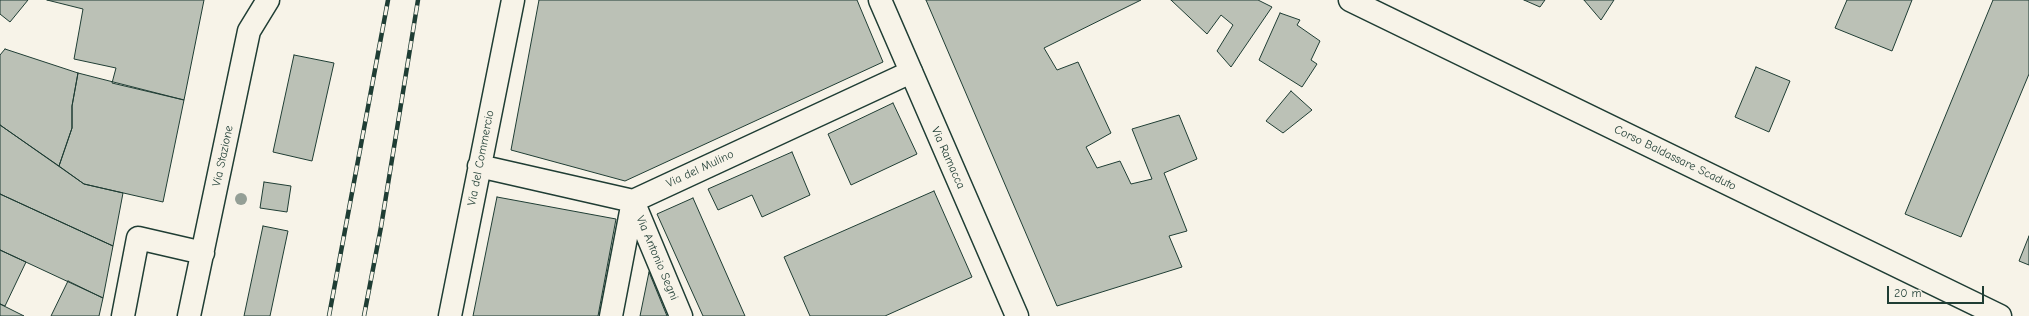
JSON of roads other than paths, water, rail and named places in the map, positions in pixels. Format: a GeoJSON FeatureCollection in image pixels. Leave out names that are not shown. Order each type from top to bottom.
{"type":"FeatureCollection","features":[{"type":"Feature","properties":{"kind":"street","name":"Via Stazione"},"geometry":{"type":"LineString","coordinates":[[189,316],[249,31],[268,0]]}},
{"type":"Feature","properties":{"kind":"street","name":"Via del Commercio"},"geometry":{"type":"LineString","coordinates":[[450,316],[513,0]]}},
{"type":"Feature","properties":{"kind":"street","name":"Via Ramacca"},"geometry":{"type":"LineString","coordinates":[[880,0],[1017,316]]}},
{"type":"Feature","properties":{"kind":"street","name":"Corso Baldassare Scaduto"},"geometry":{"type":"LineString","coordinates":[[1350,0],[2000,316]]}},
{"type":"Feature","properties":{"kind":"street","name":"Via del Mulino"},"geometry":{"type":"LineString","coordinates":[[633,201],[910,72]]}},
{"type":"Feature","properties":{"kind":"street"},"geometry":{"type":"LineString","coordinates":[[479,166],[633,201],[611,316]]}},
{"type":"Feature","properties":{"kind":"street","name":"Via Antonio Segni"},"geometry":{"type":"LineString","coordinates":[[633,201],[681,316]]}},
{"type":"Feature","properties":{"kind":"street"},"geometry":{"type":"LineString","coordinates":[[123,316],[138,238],[203,253]]}},
{"type":"Feature","properties":{"kind":"railway"},"geometry":{"type":"LineString","coordinates":[[329,316],[388,0]]}},
{"type":"Feature","properties":{"kind":"railway"},"geometry":{"type":"LineString","coordinates":[[364,316],[381,227],[418,0]]}}]}
